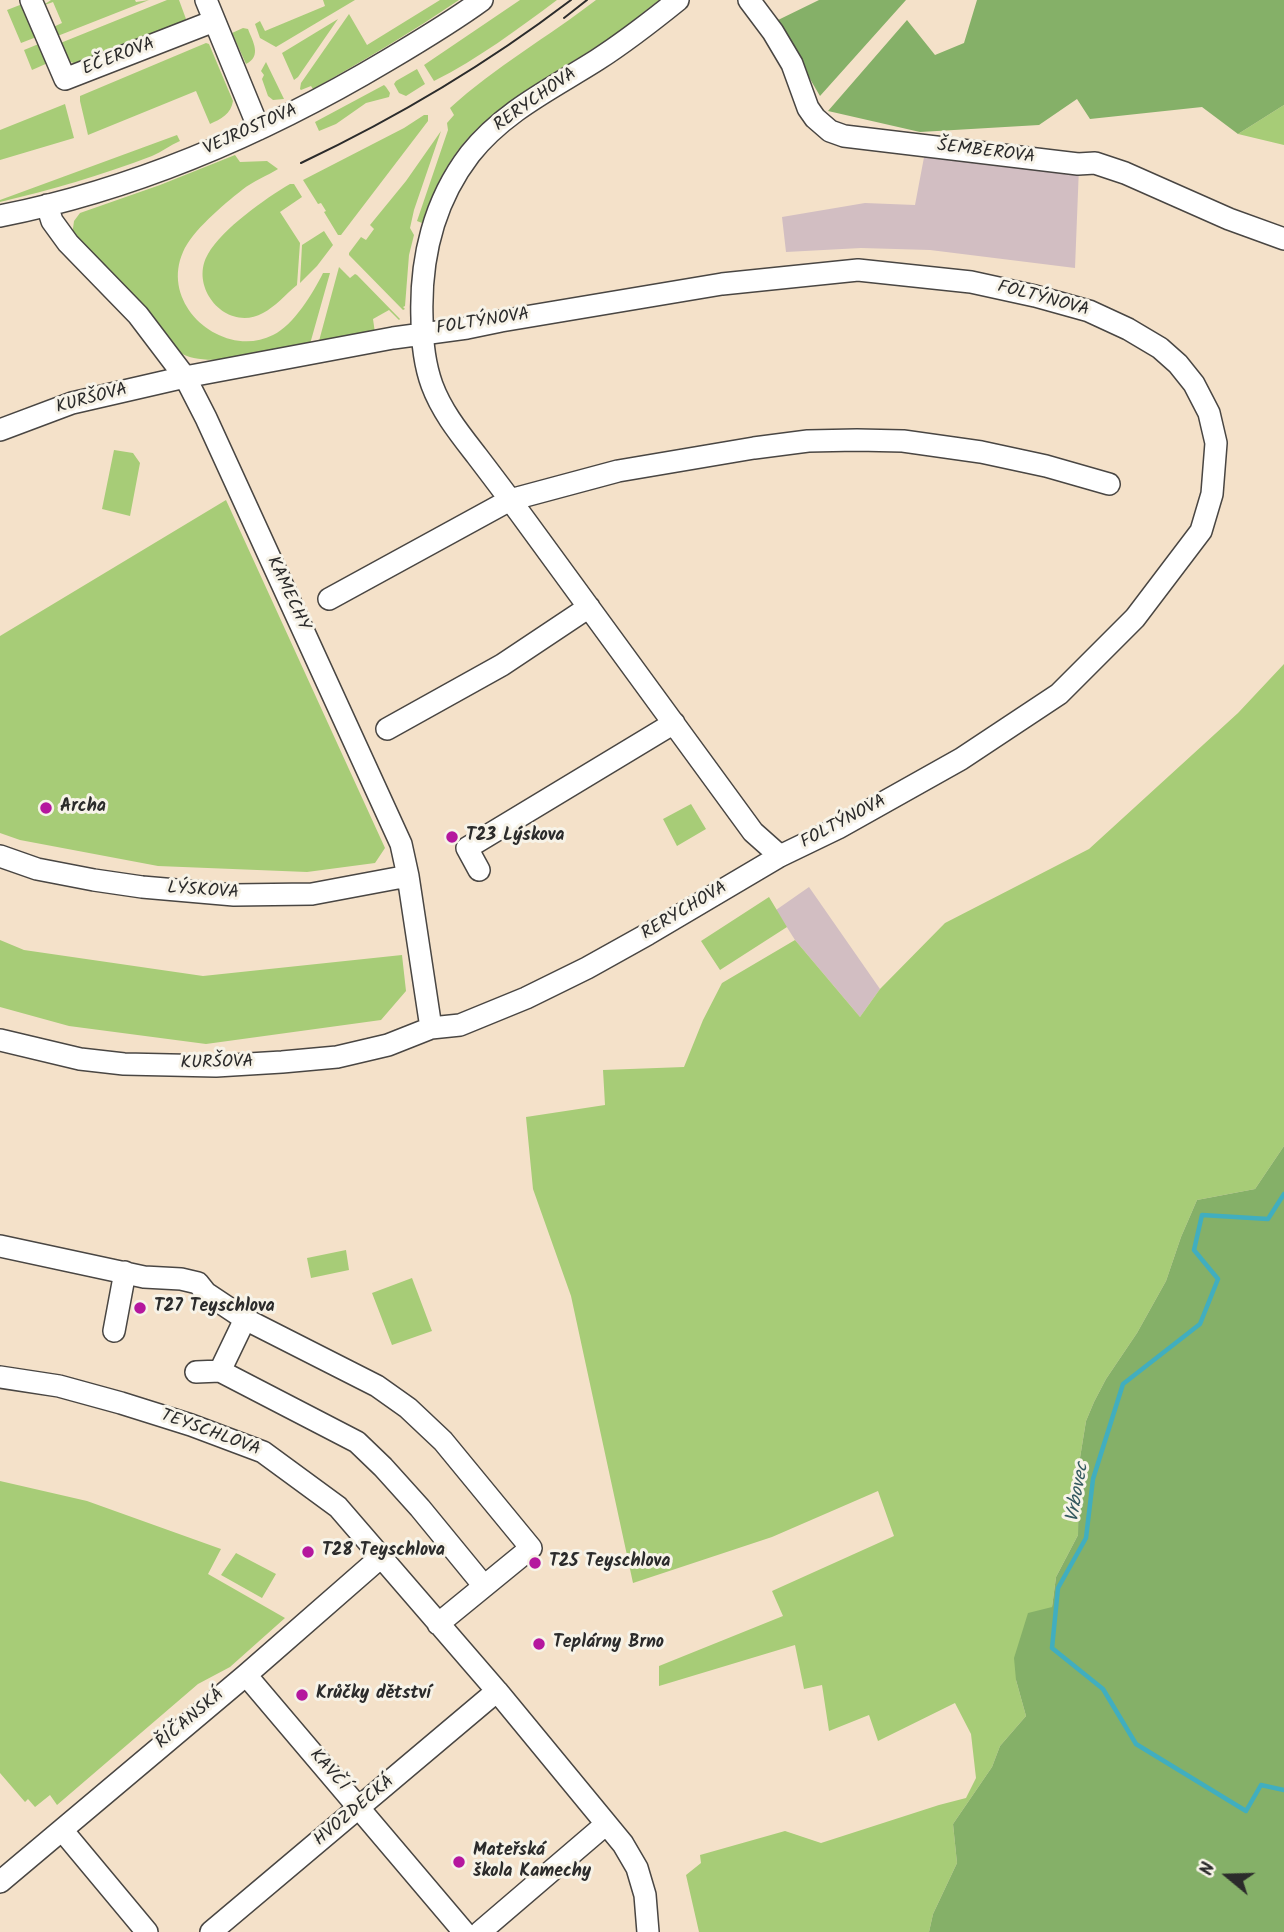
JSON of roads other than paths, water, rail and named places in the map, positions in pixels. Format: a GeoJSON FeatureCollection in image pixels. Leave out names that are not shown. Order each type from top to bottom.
{"type":"FeatureCollection","features":[{"type":"Feature","properties":{"kind":"street","name":"EČEROVA"},"geometry":{"type":"LineString","coordinates":[[31,0],[65,79],[214,21]]}},
{"type":"Feature","properties":{"kind":"street"},"geometry":{"type":"LineString","coordinates":[[206,0],[259,129]]}},
{"type":"Feature","properties":{"kind":"street","name":"VEJROSTOVA"},"geometry":{"type":"LineString","coordinates":[[0,216],[114,186],[259,129],[338,89],[446,26],[482,0]]}},
{"type":"Feature","properties":{"kind":"street","name":"RERYCHOVA"},"geometry":{"type":"LineString","coordinates":[[431,1028],[460,1025],[549,987],[648,934],[780,856],[753,832],[452,424],[436,394],[424,361],[422,285],[430,233],[452,183],[471,153],[491,131],[523,105],[597,60],[678,0]]}},
{"type":"Feature","properties":{"kind":"street","name":"ŠEMBEROVA"},"geometry":{"type":"LineString","coordinates":[[749,0],[792,64],[808,108],[830,131],[844,136],[909,145],[1078,164],[1095,163],[1125,173],[1228,219],[1284,239]]}},
{"type":"Feature","properties":{"kind":"street","name":"KAMECHY"},"geometry":{"type":"LineString","coordinates":[[47,205],[52,221],[68,243],[138,316],[185,377],[290,599],[401,844],[431,1028]]}},
{"type":"Feature","properties":{"kind":"street","name":"FOLTÝNOVA"},"geometry":{"type":"LineString","coordinates":[[185,377],[422,333],[467,328],[722,284],[858,270],[971,282],[1089,311],[1160,348],[1178,364],[1194,384],[1209,414],[1216,443],[1212,494],[1201,530],[1135,618],[1059,694],[961,759],[838,828],[780,856]]}},
{"type":"Feature","properties":{"kind":"street","name":"KURŠOVA"},"geometry":{"type":"LineString","coordinates":[[0,430],[72,403],[185,377]]}},
{"type":"Feature","properties":{"kind":"street"},"geometry":{"type":"LineString","coordinates":[[329,599],[510,500],[618,471],[754,447],[808,441],[903,441],[981,452],[1109,484]]}},
{"type":"Feature","properties":{"kind":"street"},"geometry":{"type":"LineString","coordinates":[[387,729],[502,665],[589,607]]}},
{"type":"Feature","properties":{"kind":"street"},"geometry":{"type":"LineString","coordinates":[[479,870],[467,848],[674,723]]}},
{"type":"Feature","properties":{"kind":"street","name":"LÝSKOVA"},"geometry":{"type":"LineString","coordinates":[[0,856],[37,869],[94,880],[234,895],[312,894],[408,876]]}},
{"type":"Feature","properties":{"kind":"street","name":"KURŠOVA"},"geometry":{"type":"LineString","coordinates":[[0,1040],[80,1059],[216,1066],[337,1057],[388,1045],[431,1028]]}},
{"type":"Feature","properties":{"kind":"street"},"geometry":{"type":"LineString","coordinates":[[0,1246],[144,1277],[198,1283],[206,1293],[245,1319],[377,1386],[408,1408],[443,1441],[531,1548],[438,1624]]}},
{"type":"Feature","properties":{"kind":"street"},"geometry":{"type":"LineString","coordinates":[[114,1331],[125,1272]]}},
{"type":"Feature","properties":{"kind":"street"},"geometry":{"type":"LineString","coordinates":[[220,1371],[245,1319]]}},
{"type":"Feature","properties":{"kind":"street"},"geometry":{"type":"LineString","coordinates":[[196,1372],[220,1371],[357,1442],[383,1467],[484,1586]]}},
{"type":"Feature","properties":{"kind":"street","name":"TEYSCHLOVA"},"geometry":{"type":"LineString","coordinates":[[0,1377],[59,1386],[121,1403],[263,1452],[338,1507],[497,1691],[622,1844],[637,1868],[645,1895],[648,1932]]}},
{"type":"Feature","properties":{"kind":"street","name":"ŘÍČANSKÁ"},"geometry":{"type":"LineString","coordinates":[[0,1882],[246,1675],[381,1557]]}},
{"type":"Feature","properties":{"kind":"street","name":"KAVČÍ"},"geometry":{"type":"LineString","coordinates":[[246,1675],[464,1932]]}},
{"type":"Feature","properties":{"kind":"street","name":"HVOZDECKÁ"},"geometry":{"type":"LineString","coordinates":[[211,1932],[497,1691]]}},
{"type":"Feature","properties":{"kind":"street"},"geometry":{"type":"LineString","coordinates":[[480,1932],[605,1825]]}},
{"type":"Feature","properties":{"kind":"street"},"geometry":{"type":"LineString","coordinates":[[62,1830],[147,1932]]}},
{"type":"Feature","properties":{"kind":"waterway","name":"Vrbovec"},"geometry":{"type":"LineString","coordinates":[[1284,1194],[1268,1219],[1202,1215],[1194,1250],[1218,1279],[1200,1324],[1123,1384],[1093,1479],[1086,1538],[1058,1588],[1052,1648],[1103,1689],[1136,1744],[1246,1811],[1261,1785],[1284,1790]]}},
{"type":"Feature","properties":{"kind":"tram line"},"geometry":{"type":"LineString","coordinates":[[301,163],[440,89],[571,0]]}},
{"type":"Feature","properties":{"kind":"tram line"},"geometry":{"type":"LineString","coordinates":[[564,18],[587,0]]}},
{"type":"Feature","properties":{"kind":"place","name":"Archa"},"geometry":{"type":"Point","coordinates":[46,808]}},
{"type":"Feature","properties":{"kind":"place","name":"T23 Lýskova"},"geometry":{"type":"Point","coordinates":[452,837]}},
{"type":"Feature","properties":{"kind":"place","name":"T27 Teyschlova"},"geometry":{"type":"Point","coordinates":[140,1308]}},
{"type":"Feature","properties":{"kind":"place","name":"T28 Teyschlova"},"geometry":{"type":"Point","coordinates":[308,1552]}},
{"type":"Feature","properties":{"kind":"place","name":"T25 Teyschlova"},"geometry":{"type":"Point","coordinates":[535,1563]}},
{"type":"Feature","properties":{"kind":"place","name":"Teplárny Brno"},"geometry":{"type":"Point","coordinates":[539,1644]}},
{"type":"Feature","properties":{"kind":"place","name":"Krůčky dětství"},"geometry":{"type":"Point","coordinates":[302,1695]}},
{"type":"Feature","properties":{"kind":"place","name":"Mateřská škola Kamechy"},"geometry":{"type":"Point","coordinates":[459,1862]}}]}
